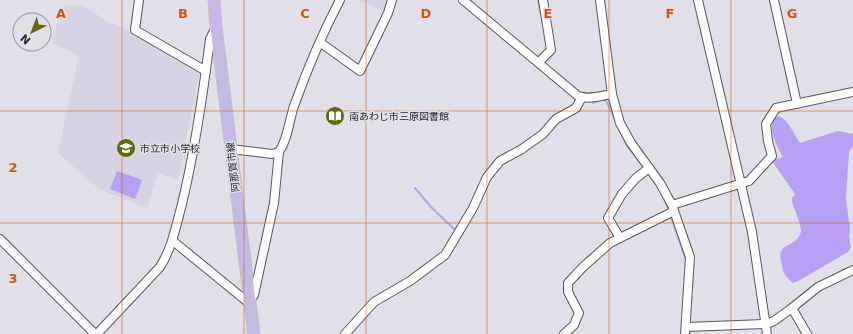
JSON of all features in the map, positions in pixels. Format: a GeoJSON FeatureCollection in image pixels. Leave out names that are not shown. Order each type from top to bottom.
{"type":"FeatureCollection","features":[{"type":"Feature","properties":{"kind":"main road","name":"阿那賀市線"},"geometry":{"type":"LineString","coordinates":[[214,0],[216,27],[254,334]]}},
{"type":"Feature","properties":{"kind":"street"},"geometry":{"type":"LineString","coordinates":[[139,0],[135,30],[206,71]]}},
{"type":"Feature","properties":{"kind":"street"},"geometry":{"type":"LineString","coordinates":[[173,241],[250,302],[254,295],[274,203],[279,152],[283,146],[293,108],[306,75],[340,0]]}},
{"type":"Feature","properties":{"kind":"street"},"geometry":{"type":"LineString","coordinates":[[321,43],[360,71],[388,13],[392,0]]}},
{"type":"Feature","properties":{"kind":"street"},"geometry":{"type":"LineString","coordinates":[[463,0],[578,96],[593,97],[612,94]]}},
{"type":"Feature","properties":{"kind":"street"},"geometry":{"type":"LineString","coordinates":[[539,62],[551,50],[543,0]]}},
{"type":"Feature","properties":{"kind":"street"},"geometry":{"type":"LineString","coordinates":[[600,0],[612,94],[620,123],[631,143],[660,183],[673,208],[690,257],[685,331],[766,324],[774,321],[818,287],[853,270]]}},
{"type":"Feature","properties":{"kind":"street"},"geometry":{"type":"LineString","coordinates":[[698,0],[752,232],[767,334]]}},
{"type":"Feature","properties":{"kind":"street"},"geometry":{"type":"LineString","coordinates":[[774,0],[797,104]]}},
{"type":"Feature","properties":{"kind":"street"},"geometry":{"type":"LineString","coordinates":[[0,240],[96,334],[160,267],[173,241],[193,158],[210,39],[216,27]]}},
{"type":"Feature","properties":{"kind":"street"},"geometry":{"type":"LineString","coordinates":[[564,334],[574,325],[579,313],[568,292],[568,283],[582,267],[610,243],[673,208],[749,181],[772,156],[766,124],[776,108],[853,92]]}},
{"type":"Feature","properties":{"kind":"street"},"geometry":{"type":"LineString","coordinates":[[345,334],[374,302],[410,281],[445,254],[473,208],[487,176],[500,161],[522,149],[543,134],[556,119],[576,108],[582,97]]}},
{"type":"Feature","properties":{"kind":"street"},"geometry":{"type":"LineString","coordinates":[[231,149],[272,154],[279,152]]}},
{"type":"Feature","properties":{"kind":"street"},"geometry":{"type":"LineString","coordinates":[[620,238],[608,218],[622,194],[636,178],[649,168]]}},
{"type":"Feature","properties":{"kind":"street"},"geometry":{"type":"LineString","coordinates":[[792,308],[807,334]]}},
{"type":"Feature","properties":{"kind":"shaded area"},"geometry":{"type":"Polygon","coordinates":[[[359,0],[388,0],[384,11],[359,0]]]}},
{"type":"Feature","properties":{"kind":"shaded area"},"geometry":{"type":"Polygon","coordinates":[[[70,5],[84,6],[108,22],[137,33],[200,70],[178,180],[158,173],[147,208],[99,189],[58,153],[79,56],[53,43],[61,7],[70,5]]]}},
{"type":"Feature","properties":{"kind":"shaded area"},"geometry":{"type":"Polygon","coordinates":[[[779,116],[789,125],[800,143],[838,131],[853,134],[853,146],[849,151],[846,199],[851,247],[848,252],[793,283],[784,273],[780,257],[783,248],[799,237],[801,229],[792,202],[792,198],[795,194],[772,161],[783,157],[775,141],[772,129],[772,124],[779,116]]]}},
{"type":"Feature","properties":{"kind":"shaded area"},"geometry":{"type":"Polygon","coordinates":[[[117,171],[142,180],[135,199],[110,189],[117,171]]]}},
{"type":"Feature","properties":{"kind":"waterway"},"geometry":{"type":"LineString","coordinates":[[538,0],[544,28]]}},
{"type":"Feature","properties":{"kind":"waterway"},"geometry":{"type":"LineString","coordinates":[[593,103],[602,99],[607,102],[615,120]]}},
{"type":"Feature","properties":{"kind":"waterway"},"geometry":{"type":"LineString","coordinates":[[622,135],[627,146],[645,169]]}},
{"type":"Feature","properties":{"kind":"waterway"},"geometry":{"type":"LineString","coordinates":[[415,188],[431,207],[454,229]]}},
{"type":"Feature","properties":{"kind":"waterway"},"geometry":{"type":"LineString","coordinates":[[662,194],[669,210]]}},
{"type":"Feature","properties":{"kind":"waterway"},"geometry":{"type":"LineString","coordinates":[[670,214],[686,260]]}},
{"type":"Feature","properties":{"kind":"place","name":"南あわじ市三原図書館"},"geometry":{"type":"Point","coordinates":[335,116]}},
{"type":"Feature","properties":{"kind":"place","name":"市立市小学校"},"geometry":{"type":"Point","coordinates":[126,148]}}]}
